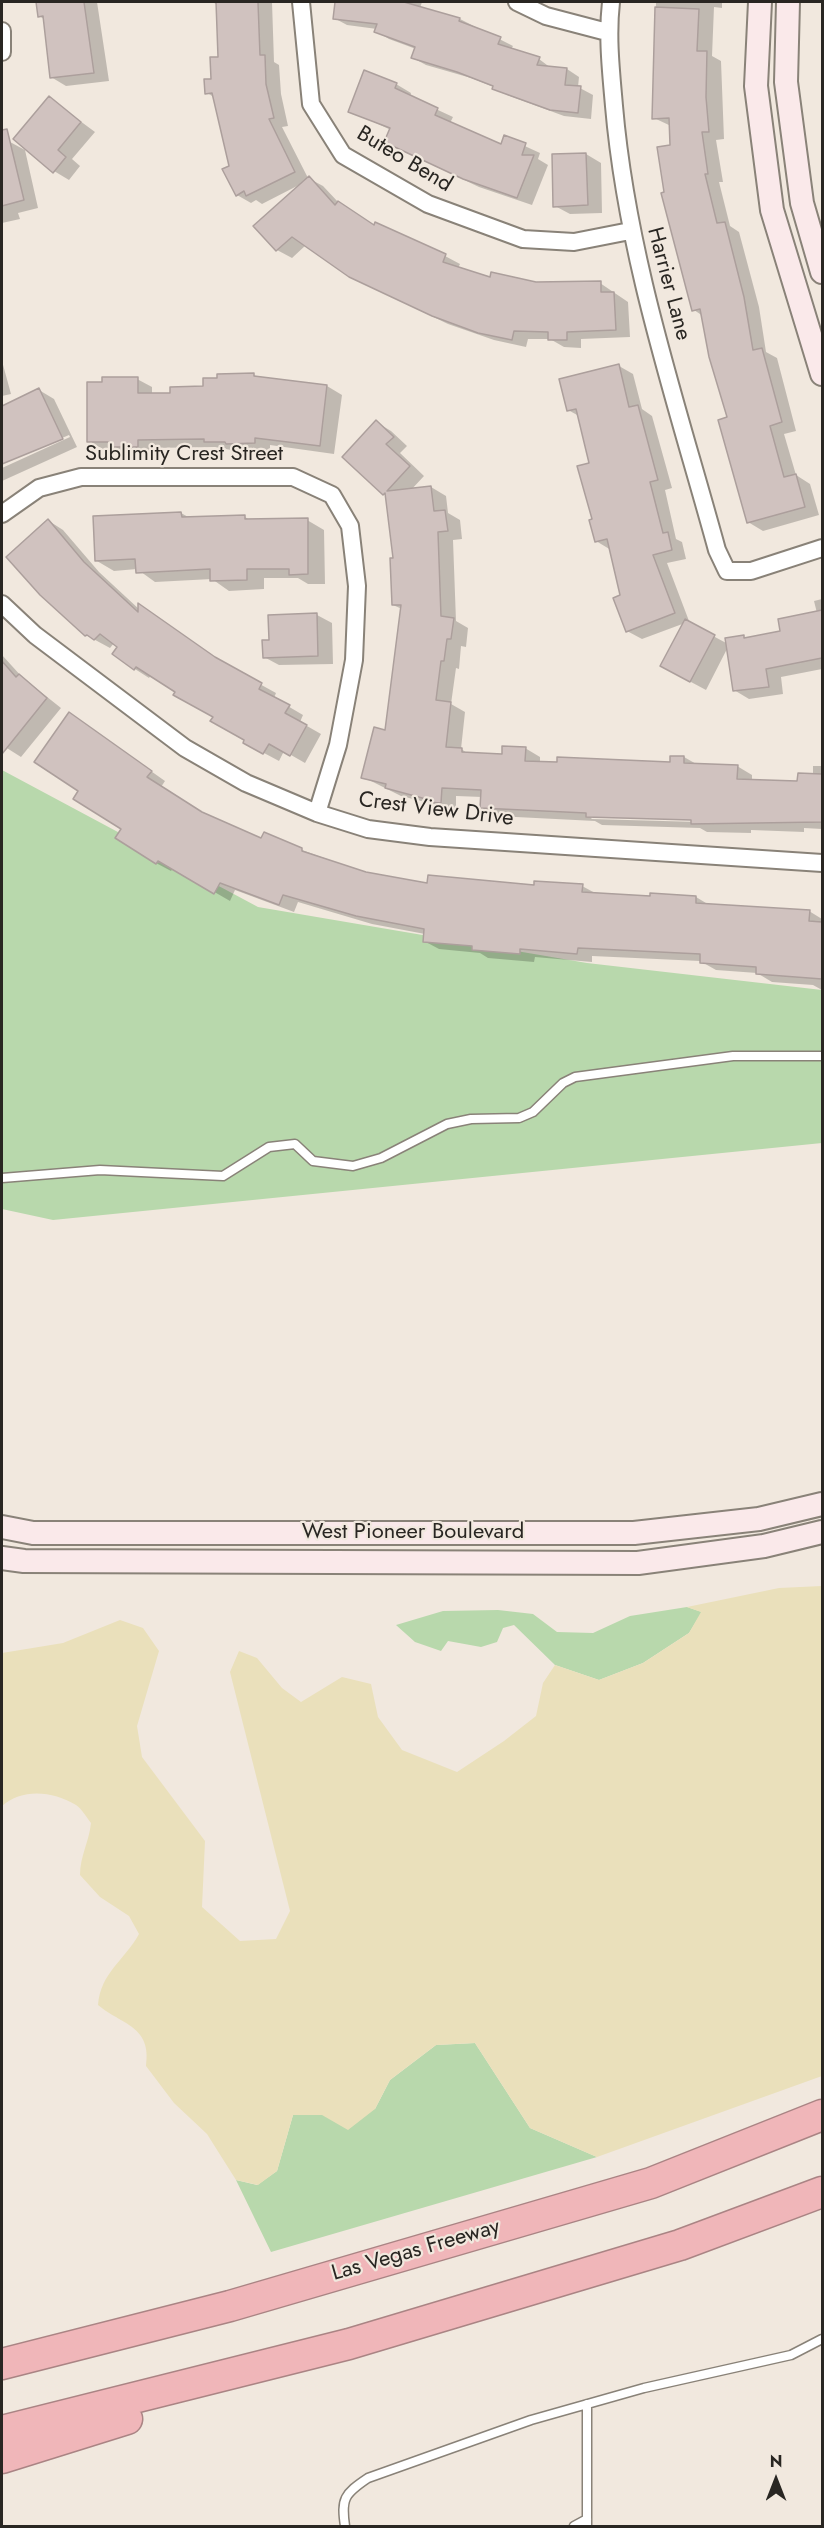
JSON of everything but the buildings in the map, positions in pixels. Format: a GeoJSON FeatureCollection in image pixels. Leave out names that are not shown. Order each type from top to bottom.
{"type":"FeatureCollection","features":[{"type":"Feature","properties":{"kind":"highway","name":"Las Vegas Freeway"},"geometry":{"type":"LineString","coordinates":[[2,2364],[230,2306],[651,2182],[822,2115]]}},
{"type":"Feature","properties":{"kind":"highway"},"geometry":{"type":"LineString","coordinates":[[2,2431],[349,2344],[680,2245],[822,2192]]}},
{"type":"Feature","properties":{"kind":"highway"},"geometry":{"type":"LineString","coordinates":[[2,2458],[300,2366],[349,2344]]}},
{"type":"Feature","properties":{"kind":"main road"},"geometry":{"type":"LineString","coordinates":[[760,2],[756,86],[772,210],[822,374]]}},
{"type":"Feature","properties":{"kind":"main road"},"geometry":{"type":"LineString","coordinates":[[788,2],[786,82],[802,203],[822,272]]}},
{"type":"Feature","properties":{"kind":"main road","name":"West Pioneer Boulevard"},"geometry":{"type":"LineString","coordinates":[[2,1527],[33,1533],[634,1533],[759,1519],[822,1503]]}},
{"type":"Feature","properties":{"kind":"main road","name":"West Pioneer Boulevard"},"geometry":{"type":"LineString","coordinates":[[2,1558],[24,1561],[638,1563],[764,1546],[822,1532]]}},
{"type":"Feature","properties":{"kind":"street","name":"Buteo Bend"},"geometry":{"type":"LineString","coordinates":[[301,2],[311,104],[343,155],[428,204],[523,238],[574,242],[630,231]]}},
{"type":"Feature","properties":{"kind":"street"},"geometry":{"type":"LineString","coordinates":[[517,2],[546,16],[607,32]]}},
{"type":"Feature","properties":{"kind":"street","name":"Harrier Lane"},"geometry":{"type":"LineString","coordinates":[[611,2],[607,32],[616,135],[630,231],[717,550],[727,571],[751,570],[822,548]]}},
{"type":"Feature","properties":{"kind":"street"},"geometry":{"type":"LineString","coordinates":[[2,31],[2,52]]}},
{"type":"Feature","properties":{"kind":"street","name":"Sublimity Crest Street"},"geometry":{"type":"LineString","coordinates":[[2,514],[39,488],[81,477],[293,477],[333,495],[350,526],[357,586],[354,660],[338,745],[317,813]]}},
{"type":"Feature","properties":{"kind":"street","name":"Crest View Drive"},"geometry":{"type":"LineString","coordinates":[[2,604],[35,635],[185,748],[246,783],[317,813],[368,829],[430,837],[822,863]]}},
{"type":"Feature","properties":{"kind":"lane"},"geometry":{"type":"LineString","coordinates":[[2,1178],[100,1170],[223,1176],[269,1147],[295,1144],[313,1161],[353,1166],[381,1158],[447,1124],[471,1119],[519,1118],[533,1112],[563,1083],[575,1077],[733,1056],[822,1056]]}},
{"type":"Feature","properties":{"kind":"lane"},"geometry":{"type":"LineString","coordinates":[[345,2526],[342,2505],[350,2490],[368,2478],[531,2420],[644,2388],[791,2355],[822,2339]]}},
{"type":"Feature","properties":{"kind":"lane"},"geometry":{"type":"LineString","coordinates":[[574,2526],[587,2523],[587,2404]]}},
{"type":"Feature","properties":{"kind":"green space"},"geometry":{"type":"Polygon","coordinates":[[[2,770],[258,907],[587,963],[822,990],[822,1143],[53,1220],[2,1209],[2,770]]]}},
{"type":"Feature","properties":{"kind":"green space"},"geometry":{"type":"Polygon","coordinates":[[[687,1607],[702,1612],[689,1633],[643,1663],[599,1680],[555,1665],[514,1625],[503,1628],[497,1642],[481,1647],[448,1641],[441,1651],[415,1642],[396,1625],[443,1611],[498,1610],[533,1614],[557,1632],[593,1633],[630,1616],[687,1607]]]}},
{"type":"Feature","properties":{"kind":"green space"},"geometry":{"type":"Polygon","coordinates":[[[475,2043],[530,2128],[597,2157],[271,2252],[236,2180],[257,2185],[277,2171],[293,2115],[321,2115],[375,2109],[390,2080],[436,2045],[475,2043]]]}},
{"type":"Feature","properties":{"kind":"sand"},"geometry":{"type":"Polygon","coordinates":[[[822,1586],[822,2076],[597,2157],[530,2128],[475,2043],[436,2045],[390,2080],[375,2109],[348,2130],[322,2115],[293,2115],[277,2171],[258,2185],[236,2180],[207,2134],[174,2103],[146,2066],[147,2053],[140,2034],[98,2005],[108,1975],[139,1934],[129,1916],[100,1897],[80,1875],[91,1823],[76,1805],[48,1794],[19,1796],[2,1806],[2,1653],[63,1643],[120,1620],[143,1628],[159,1651],[137,1726],[142,1757],[205,1841],[202,1907],[240,1941],[276,1939],[290,1911],[230,1672],[239,1651],[257,1658],[282,1688],[301,1702],[342,1677],[371,1684],[378,1717],[402,1750],[457,1772],[504,1741],[536,1716],[543,1683],[555,1665],[599,1680],[643,1663],[689,1633],[701,1612],[687,1607],[779,1588],[822,1586]]]}}]}
